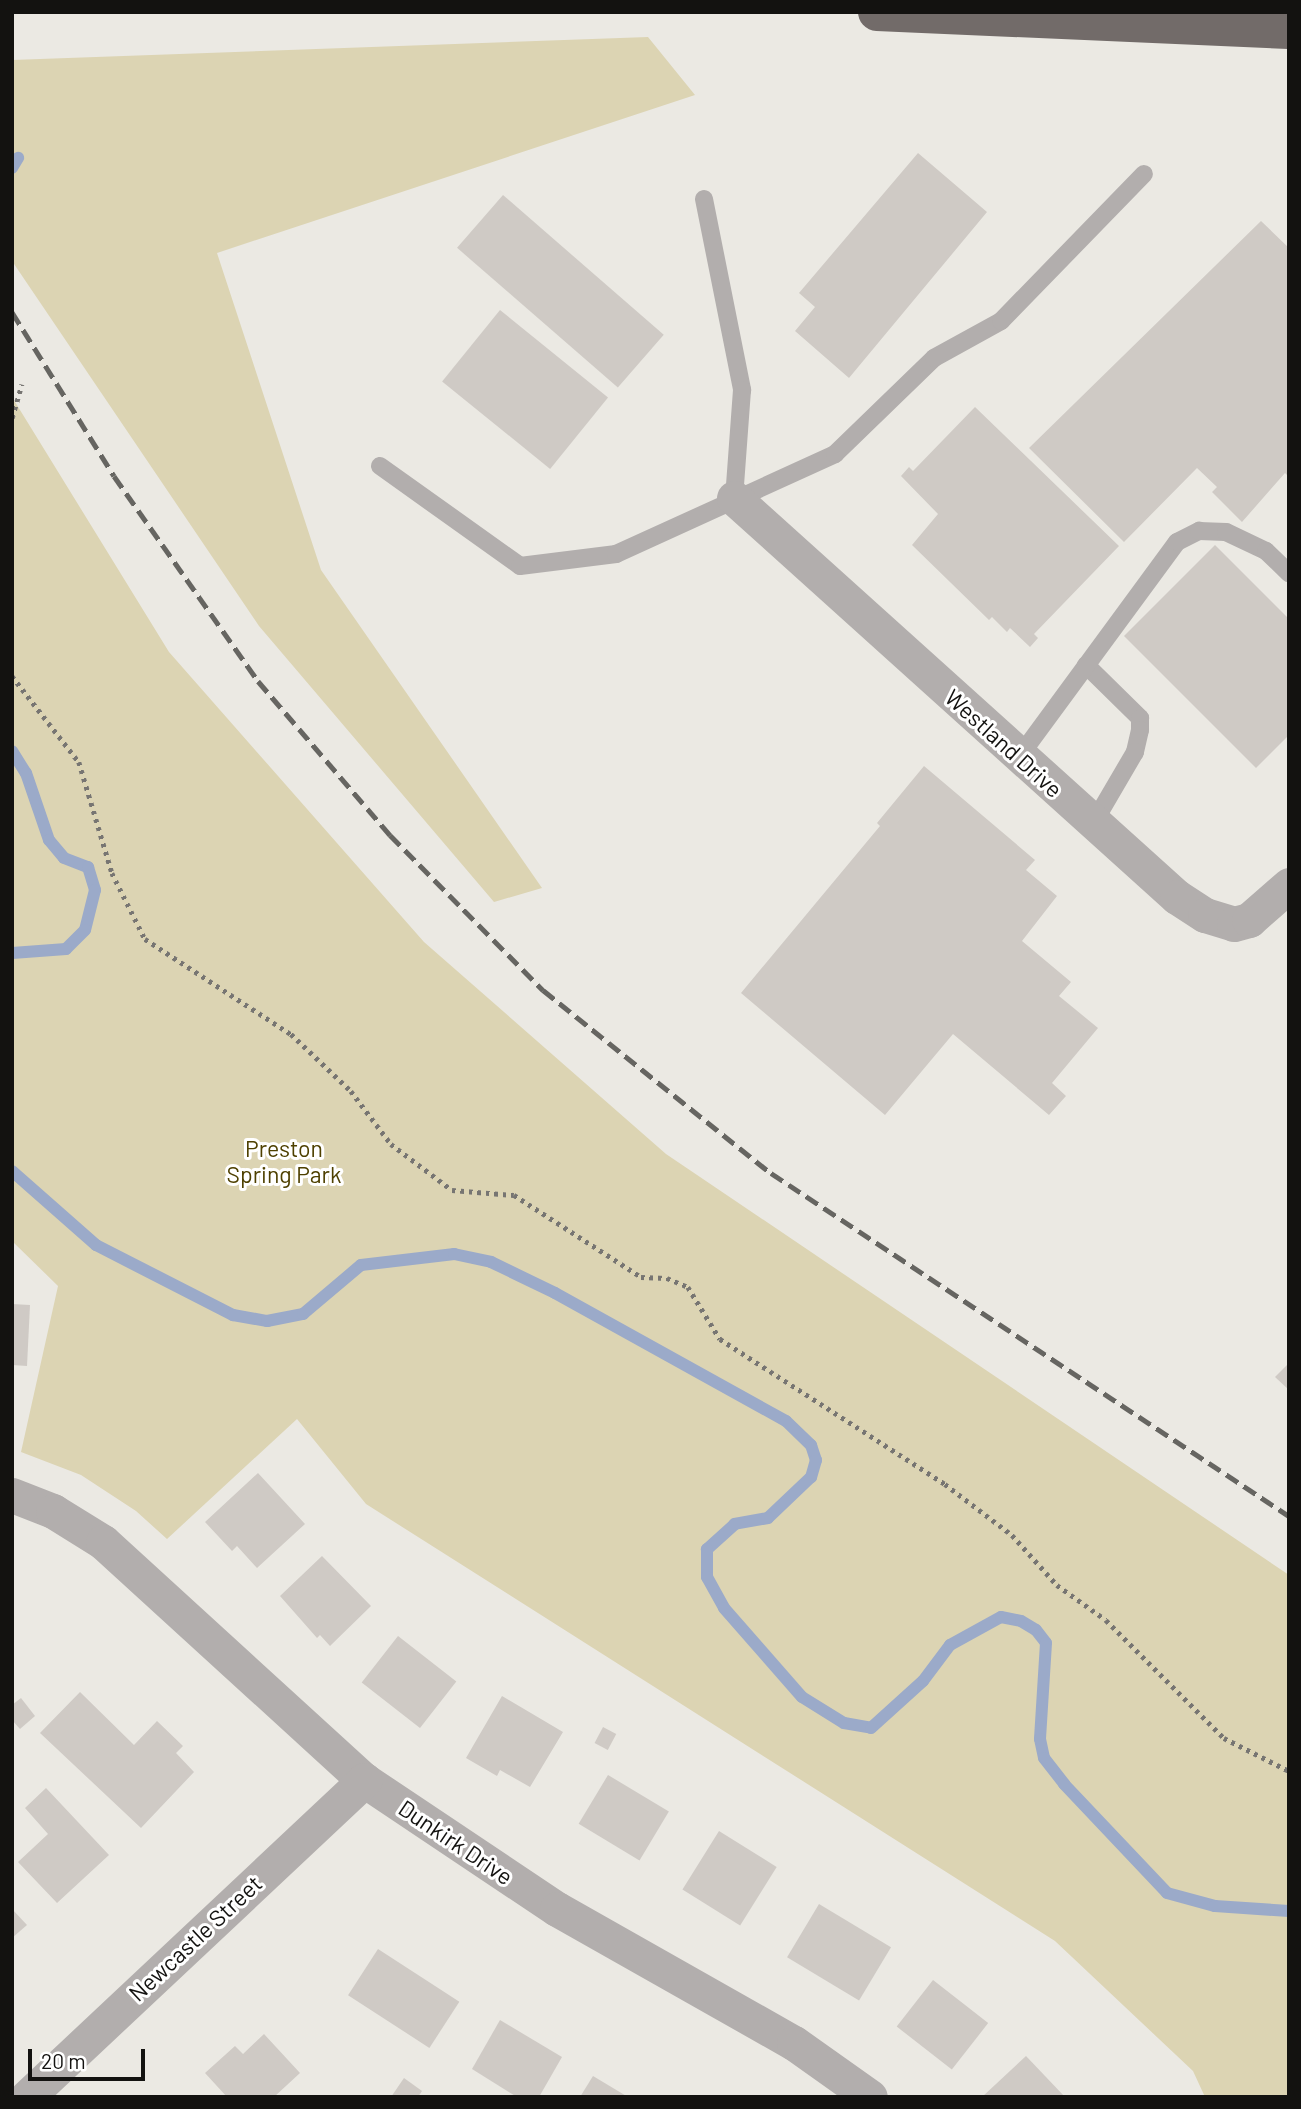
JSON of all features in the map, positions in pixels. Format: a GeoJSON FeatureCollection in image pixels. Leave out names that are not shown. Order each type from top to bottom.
{"type":"FeatureCollection","features":[{"type":"Feature","properties":{"kind":"highway"},"geometry":{"type":"LineString","coordinates":[[877,12],[1289,30]]}},
{"type":"Feature","properties":{"kind":"street","name":"Westland Drive"},"geometry":{"type":"LineString","coordinates":[[734,498],[1147,873],[1205,915],[1234,924],[1248,920],[1289,885]]}},
{"type":"Feature","properties":{"kind":"street","name":"Dunkirk Drive"},"geometry":{"type":"LineString","coordinates":[[12,1495],[84,1530],[156,1587],[364,1780],[557,1909],[794,2043],[870,2097]]}},
{"type":"Feature","properties":{"kind":"street","name":"Newcastle Street"},"geometry":{"type":"LineString","coordinates":[[27,2097],[364,1780]]}},
{"type":"Feature","properties":{"kind":"lane"},"geometry":{"type":"LineString","coordinates":[[380,466],[520,566],[616,554],[835,454],[933,358],[1001,321],[1144,174]]}},
{"type":"Feature","properties":{"kind":"lane"},"geometry":{"type":"LineString","coordinates":[[704,199],[742,390],[734,498]]}},
{"type":"Feature","properties":{"kind":"lane"},"geometry":{"type":"LineString","coordinates":[[1019,757],[1177,542],[1199,531],[1226,532],[1266,551],[1289,573]]}},
{"type":"Feature","properties":{"kind":"lane"},"geometry":{"type":"LineString","coordinates":[[1086,665],[1140,718],[1135,752],[1093,824]]}},
{"type":"Feature","properties":{"kind":"path"},"geometry":{"type":"LineString","coordinates":[[12,418],[22,384]]}},
{"type":"Feature","properties":{"kind":"path"},"geometry":{"type":"LineString","coordinates":[[12,676],[79,762],[112,873],[145,939],[291,1034],[351,1091],[391,1144],[452,1190],[514,1195],[641,1277],[667,1278],[688,1287],[720,1339],[945,1484],[1012,1535],[1057,1585],[1106,1620],[1224,1738],[1289,1771]]}},
{"type":"Feature","properties":{"kind":"green space"},"geometry":{"type":"Polygon","coordinates":[[[648,37],[695,95],[217,253],[321,570],[542,888],[494,902],[259,626],[12,261],[12,60],[648,37]]]}},
{"type":"Feature","properties":{"kind":"green space","name":"Preston Spring Park"},"geometry":{"type":"Polygon","coordinates":[[[12,397],[169,652],[424,942],[666,1154],[1289,1575],[1289,2097],[1205,2097],[1193,2071],[1055,1941],[366,1504],[297,1419],[167,1539],[136,1511],[81,1475],[21,1452],[58,1286],[12,1241],[12,397]]]}},
{"type":"Feature","properties":{"kind":"building"},"geometry":{"type":"Polygon","coordinates":[[[918,153],[987,212],[849,378],[795,331],[815,307],[799,293],[918,153]]]}},
{"type":"Feature","properties":{"kind":"building"},"geometry":{"type":"Polygon","coordinates":[[[503,195],[664,335],[618,388],[457,248],[503,195]]]}},
{"type":"Feature","properties":{"kind":"building"},"geometry":{"type":"Polygon","coordinates":[[[1261,221],[1289,248],[1289,477],[1285,473],[1242,522],[1212,492],[1217,487],[1197,468],[1124,542],[1029,448],[1261,221]]]}},
{"type":"Feature","properties":{"kind":"building"},"geometry":{"type":"Polygon","coordinates":[[[500,310],[608,397],[550,469],[442,381],[500,310]]]}},
{"type":"Feature","properties":{"kind":"building"},"geometry":{"type":"Polygon","coordinates":[[[975,407],[1119,546],[1034,634],[1038,638],[1030,647],[1010,628],[1007,632],[992,617],[989,620],[912,545],[938,514],[901,476],[909,467],[913,471],[975,407]]]}},
{"type":"Feature","properties":{"kind":"building"},"geometry":{"type":"Polygon","coordinates":[[[1215,545],[1289,619],[1289,735],[1256,768],[1124,636],[1215,545]]]}},
{"type":"Feature","properties":{"kind":"building"},"geometry":{"type":"Polygon","coordinates":[[[924,766],[1035,860],[1026,870],[1057,896],[1022,941],[1071,982],[1059,996],[1098,1028],[1052,1083],[1066,1096],[1049,1115],[953,1034],[885,1115],[741,993],[880,826],[877,823],[924,766]]]}},
{"type":"Feature","properties":{"kind":"building"},"geometry":{"type":"Polygon","coordinates":[[[12,1304],[30,1305],[27,1366],[12,1365],[12,1304]]]}},
{"type":"Feature","properties":{"kind":"building"},"geometry":{"type":"Polygon","coordinates":[[[1289,1363],[1289,1390],[1275,1377],[1289,1363]]]}},
{"type":"Feature","properties":{"kind":"building"},"geometry":{"type":"Polygon","coordinates":[[[258,1473],[305,1524],[257,1568],[237,1546],[232,1551],[205,1522],[258,1473]]]}},
{"type":"Feature","properties":{"kind":"building"},"geometry":{"type":"Polygon","coordinates":[[[322,1556],[371,1606],[330,1646],[320,1635],[317,1638],[280,1596],[322,1556]]]}},
{"type":"Feature","properties":{"kind":"building"},"geometry":{"type":"Polygon","coordinates":[[[398,1636],[456,1682],[420,1728],[362,1682],[398,1636]]]}},
{"type":"Feature","properties":{"kind":"building"},"geometry":{"type":"Polygon","coordinates":[[[80,1692],[134,1745],[157,1721],[183,1746],[176,1753],[194,1772],[141,1828],[40,1733],[80,1692]]]}},
{"type":"Feature","properties":{"kind":"building"},"geometry":{"type":"Polygon","coordinates":[[[502,1696],[563,1732],[530,1787],[500,1770],[497,1776],[466,1758],[502,1696]]]}},
{"type":"Feature","properties":{"kind":"building"},"geometry":{"type":"Polygon","coordinates":[[[21,1698],[35,1716],[20,1729],[12,1720],[12,1705],[21,1698]]]}},
{"type":"Feature","properties":{"kind":"building"},"geometry":{"type":"Polygon","coordinates":[[[603,1727],[616,1734],[608,1750],[595,1743],[603,1727]]]}},
{"type":"Feature","properties":{"kind":"building"},"geometry":{"type":"Polygon","coordinates":[[[608,1775],[669,1812],[640,1860],[579,1824],[608,1775]]]}},
{"type":"Feature","properties":{"kind":"building"},"geometry":{"type":"Polygon","coordinates":[[[46,1788],[109,1855],[57,1903],[18,1862],[48,1834],[25,1808],[46,1788]]]}},
{"type":"Feature","properties":{"kind":"building"},"geometry":{"type":"Polygon","coordinates":[[[719,1831],[777,1867],[740,1926],[682,1890],[719,1831]]]}},
{"type":"Feature","properties":{"kind":"building"},"geometry":{"type":"Polygon","coordinates":[[[819,1904],[891,1947],[859,2000],[787,1957],[819,1904]]]}},
{"type":"Feature","properties":{"kind":"building"},"geometry":{"type":"Polygon","coordinates":[[[12,1909],[27,1925],[12,1938],[12,1909]]]}},
{"type":"Feature","properties":{"kind":"building"},"geometry":{"type":"Polygon","coordinates":[[[378,1949],[459,2002],[429,2048],[348,1995],[378,1949]]]}},
{"type":"Feature","properties":{"kind":"building"},"geometry":{"type":"Polygon","coordinates":[[[933,1980],[988,2023],[952,2070],[897,2026],[933,1980]]]}},
{"type":"Feature","properties":{"kind":"building"},"geometry":{"type":"Polygon","coordinates":[[[500,2020],[562,2057],[539,2097],[517,2097],[472,2069],[500,2020]]]}},
{"type":"Feature","properties":{"kind":"building"},"geometry":{"type":"Polygon","coordinates":[[[264,2034],[300,2073],[274,2097],[227,2097],[205,2073],[235,2046],[243,2054],[264,2034]]]}},
{"type":"Feature","properties":{"kind":"building"},"geometry":{"type":"Polygon","coordinates":[[[1026,2056],[1065,2097],[982,2097],[1026,2056]]]}},
{"type":"Feature","properties":{"kind":"building"},"geometry":{"type":"Polygon","coordinates":[[[593,2076],[628,2097],[580,2097],[593,2076]]]}},
{"type":"Feature","properties":{"kind":"building"},"geometry":{"type":"Polygon","coordinates":[[[404,2078],[422,2091],[418,2097],[391,2097],[404,2078]]]}},
{"type":"Feature","properties":{"kind":"waterway"},"geometry":{"type":"LineString","coordinates":[[12,168],[18,158]]}},
{"type":"Feature","properties":{"kind":"waterway"},"geometry":{"type":"LineString","coordinates":[[12,751],[26,773],[49,840],[64,858],[88,867],[95,890],[85,930],[66,949],[12,953]]}},
{"type":"Feature","properties":{"kind":"waterway"},"geometry":{"type":"LineString","coordinates":[[12,1171],[96,1245],[233,1315],[267,1321],[303,1314],[361,1265],[454,1254],[491,1262],[555,1293],[786,1421],[811,1445],[816,1460],[811,1477],[768,1518],[735,1524],[707,1549],[707,1577],[724,1608],[802,1697],[844,1723],[871,1728],[923,1681],[950,1645],[1001,1617],[1021,1621],[1036,1630],[1046,1643],[1040,1739],[1044,1758],[1064,1784],[1167,1893],[1215,1906],[1289,1911]]}},
{"type":"Feature","properties":{"kind":"railway"},"geometry":{"type":"LineString","coordinates":[[12,312],[114,476],[258,681],[390,835],[543,990],[771,1173],[1289,1516]]}}]}
